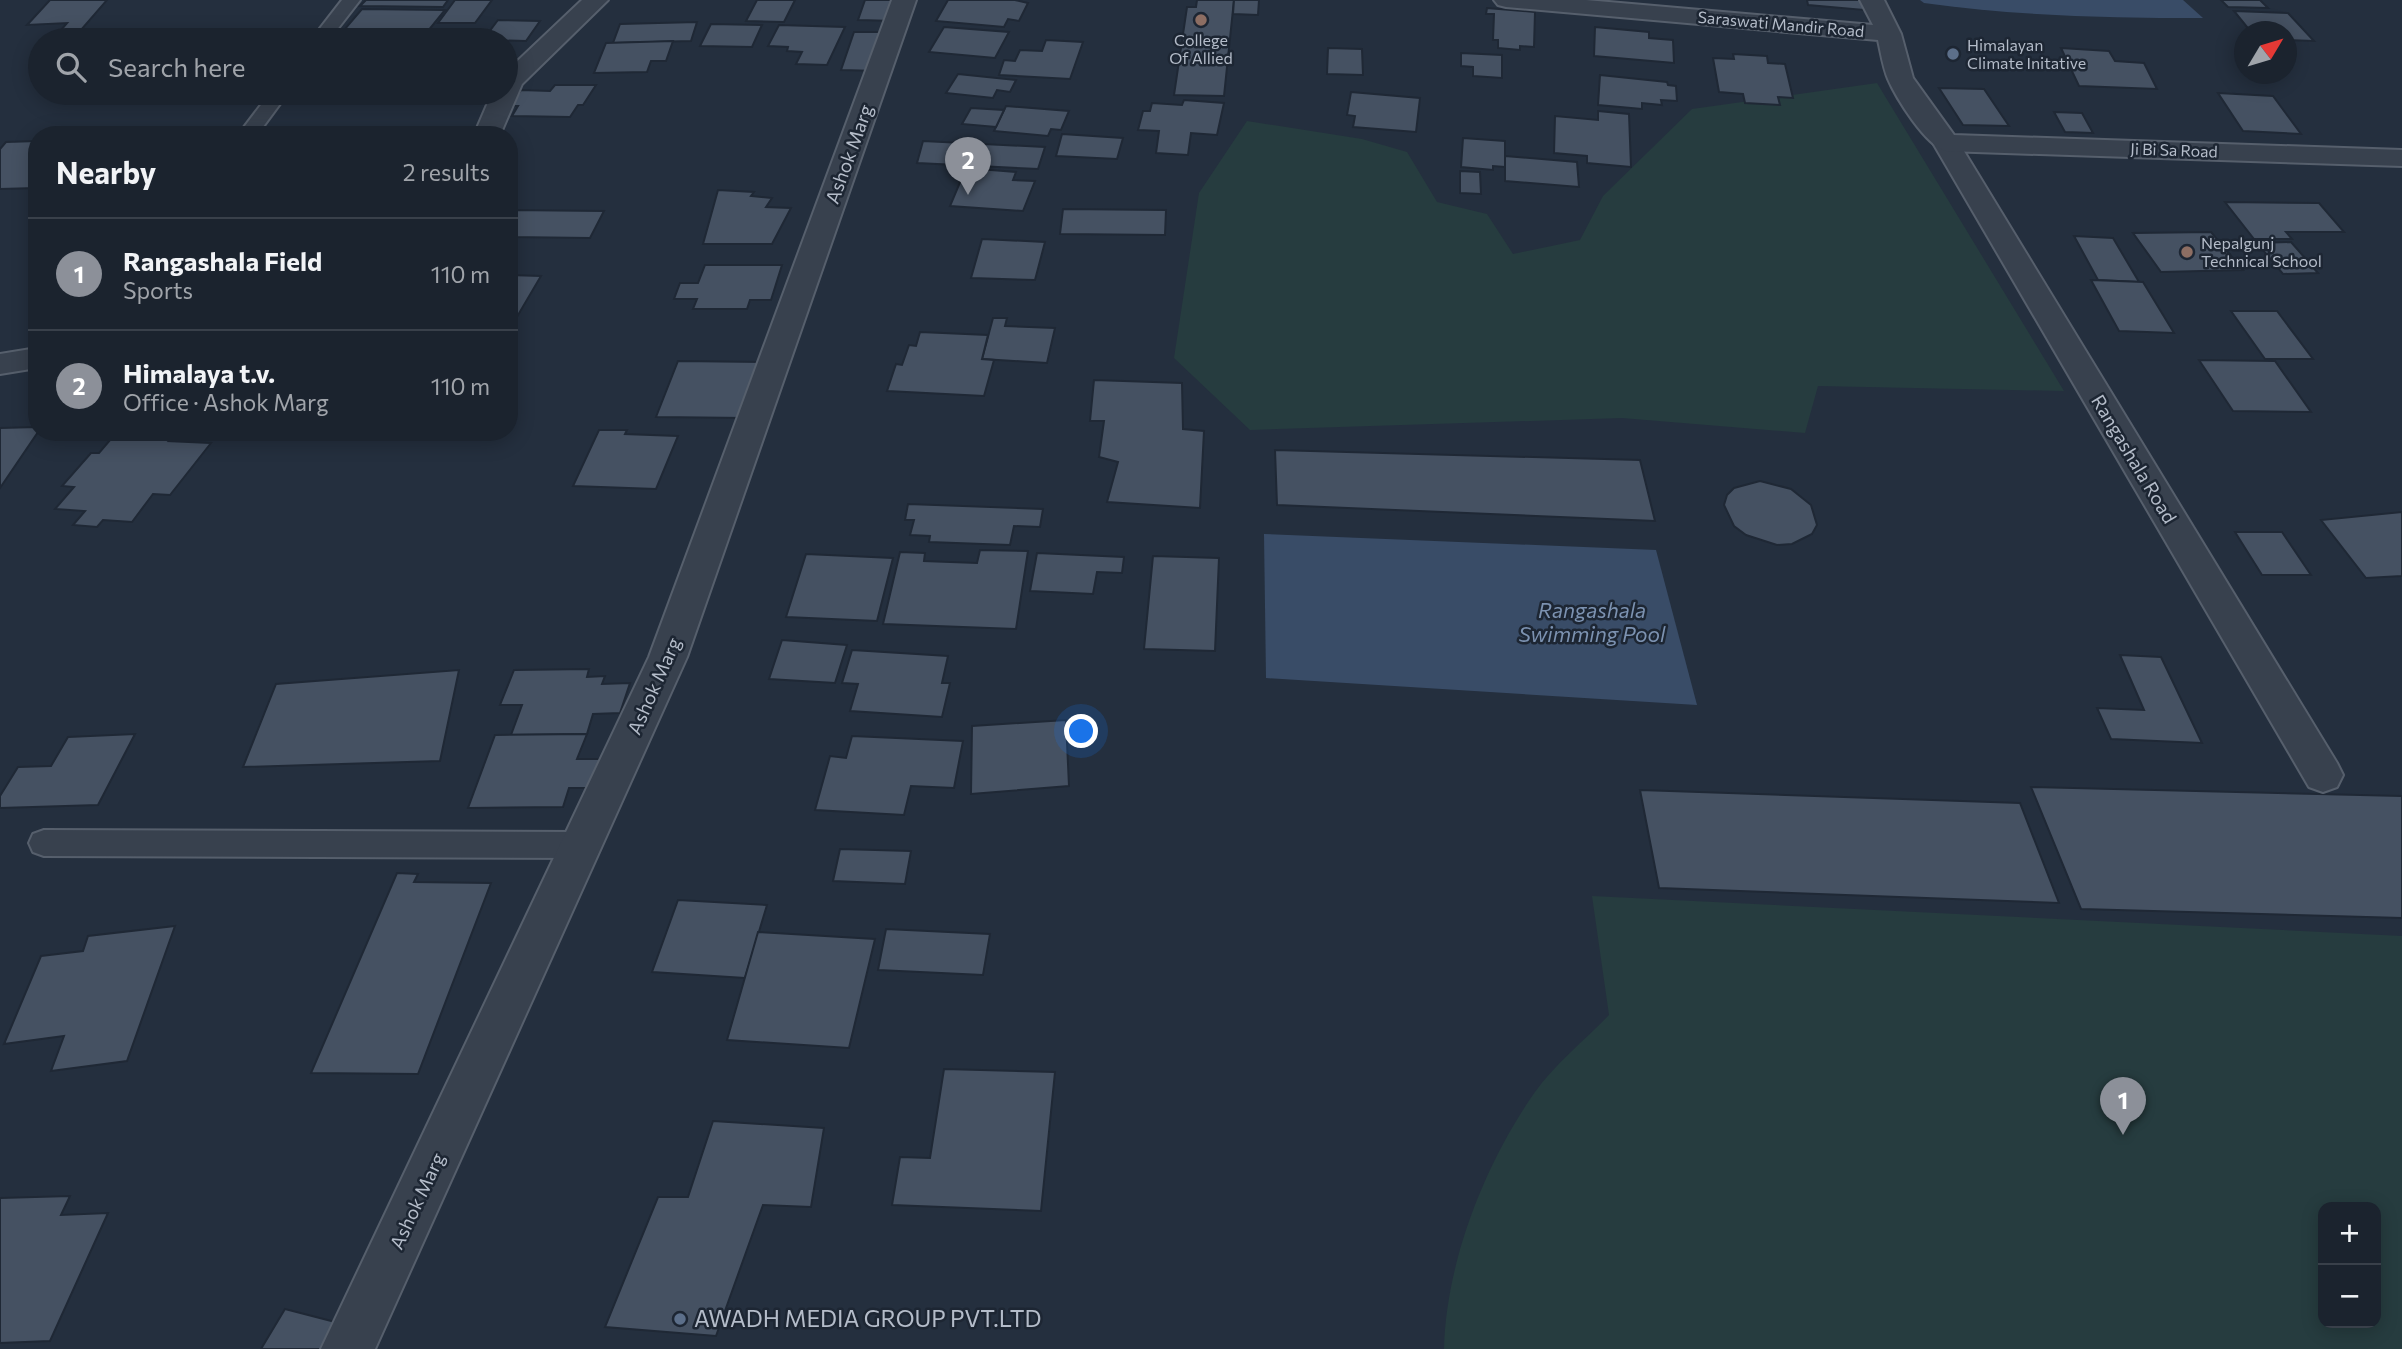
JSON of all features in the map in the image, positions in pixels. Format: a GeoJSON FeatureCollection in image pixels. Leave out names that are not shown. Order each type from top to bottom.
{"type":"FeatureCollection","features":[{"type":"Feature","properties":{"kind":"street"},"geometry":{"type":"LineString","coordinates":[[518,74],[596,0]]}},
{"type":"Feature","properties":{"kind":"street","name":"Ashok Marg"},"geometry":{"type":"LineString","coordinates":[[348,1349],[668,657],[904,0]]}},
{"type":"Feature","properties":{"kind":"street","name":"Saraswati Mandir Road"},"geometry":{"type":"LineString","coordinates":[[1506,0],[1889,34]]}},
{"type":"Feature","properties":{"kind":"street","name":"Rangashala Road"},"geometry":{"type":"LineString","coordinates":[[1872,0],[1889,34],[1900,78],[1925,118],[1946,143],[2323,775]]}},
{"type":"Feature","properties":{"kind":"street"},"geometry":{"type":"LineString","coordinates":[[491,126],[500,105]]}},
{"type":"Feature","properties":{"kind":"street","name":"Ji Bi Sa Road"},"geometry":{"type":"LineString","coordinates":[[1946,143],[2402,158]]}},
{"type":"Feature","properties":{"kind":"street"},"geometry":{"type":"LineString","coordinates":[[0,364],[28,359]]}},
{"type":"Feature","properties":{"kind":"lane"},"geometry":{"type":"LineString","coordinates":[[329,28],[351,0]]}},
{"type":"Feature","properties":{"kind":"lane"},"geometry":{"type":"LineString","coordinates":[[254,126],[270,105]]}},
{"type":"Feature","properties":{"kind":"lane"},"geometry":{"type":"LineString","coordinates":[[44,843],[582,845]]}},
{"type":"Feature","properties":{"kind":"green space"},"geometry":{"type":"Polygon","coordinates":[[[1877,83],[2064,391],[1818,386],[1805,433],[1622,418],[1250,430],[1174,358],[1199,193],[1247,121],[1362,139],[1407,152],[1437,202],[1487,214],[1513,254],[1580,240],[1603,196],[1692,109],[1877,83]]]}},
{"type":"Feature","properties":{"kind":"green space"},"geometry":{"type":"Polygon","coordinates":[[[1592,896],[2402,936],[2402,1349],[1444,1349],[1446,1316],[1460,1248],[1485,1182],[1517,1120],[1535,1092],[1609,1015],[1592,896]]]}},
{"type":"Feature","properties":{"kind":"water"},"geometry":{"type":"Polygon","coordinates":[[[1920,0],[2183,0],[2203,18],[2029,13],[1924,3],[1920,0]]]}},
{"type":"Feature","properties":{"kind":"water","name":"Rangashala Swimming Pool"},"geometry":{"type":"Polygon","coordinates":[[[1264,534],[1656,550],[1697,705],[1266,678],[1264,534]]]}},
{"type":"Feature","properties":{"kind":"building"},"geometry":{"type":"Polygon","coordinates":[[[50,0],[107,0],[83,28],[63,28],[67,23],[27,25],[50,0]]]}},
{"type":"Feature","properties":{"kind":"building"},"geometry":{"type":"Polygon","coordinates":[[[366,0],[448,0],[443,7],[360,6],[366,0]]]}},
{"type":"Feature","properties":{"kind":"building"},"geometry":{"type":"Polygon","coordinates":[[[455,0],[492,0],[475,23],[438,23],[455,0]]]}},
{"type":"Feature","properties":{"kind":"building"},"geometry":{"type":"Polygon","coordinates":[[[757,0],[795,0],[784,22],[746,21],[757,0]]]}},
{"type":"Feature","properties":{"kind":"building"},"geometry":{"type":"Polygon","coordinates":[[[865,0],[901,0],[895,21],[858,20],[865,0]]]}},
{"type":"Feature","properties":{"kind":"building"},"geometry":{"type":"Polygon","coordinates":[[[948,0],[1015,0],[1028,3],[1019,21],[1008,19],[1004,27],[936,21],[948,0]]]}},
{"type":"Feature","properties":{"kind":"building"},"geometry":{"type":"Polygon","coordinates":[[[1197,0],[1234,0],[1224,96],[1174,95],[1187,7],[1196,7],[1197,0]]]}},
{"type":"Feature","properties":{"kind":"building"},"geometry":{"type":"Polygon","coordinates":[[[1234,0],[1259,0],[1258,15],[1233,14],[1234,0]]]}},
{"type":"Feature","properties":{"kind":"building"},"geometry":{"type":"Polygon","coordinates":[[[1807,0],[1862,0],[1864,10],[1808,5],[1807,0]]]}},
{"type":"Feature","properties":{"kind":"building"},"geometry":{"type":"Polygon","coordinates":[[[2221,0],[2260,0],[2268,8],[2228,7],[2221,0]]]}},
{"type":"Feature","properties":{"kind":"building"},"geometry":{"type":"Polygon","coordinates":[[[1487,8],[1535,12],[1534,47],[1520,46],[1520,50],[1498,48],[1498,40],[1493,40],[1494,14],[1486,14],[1487,8]]]}},
{"type":"Feature","properties":{"kind":"building"},"geometry":{"type":"Polygon","coordinates":[[[362,9],[445,10],[430,28],[346,28],[362,9]]]}},
{"type":"Feature","properties":{"kind":"building"},"geometry":{"type":"Polygon","coordinates":[[[2234,11],[2288,13],[2295,21],[2242,21],[2234,11]]]}},
{"type":"Feature","properties":{"kind":"building"},"geometry":{"type":"Polygon","coordinates":[[[498,20],[540,21],[526,41],[518,41],[518,28],[492,28],[498,20]]]}},
{"type":"Feature","properties":{"kind":"building"},"geometry":{"type":"Polygon","coordinates":[[[697,22],[691,41],[613,43],[620,24],[697,22]]]}},
{"type":"Feature","properties":{"kind":"building"},"geometry":{"type":"Polygon","coordinates":[[[2297,23],[2314,41],[2297,40],[2297,23]]]}},
{"type":"Feature","properties":{"kind":"building"},"geometry":{"type":"Polygon","coordinates":[[[711,24],[762,25],[752,47],[700,46],[711,24]]]}},
{"type":"Feature","properties":{"kind":"building"},"geometry":{"type":"Polygon","coordinates":[[[779,25],[845,27],[827,65],[796,64],[802,52],[787,51],[788,47],[768,46],[779,25]]]}},
{"type":"Feature","properties":{"kind":"building"},"geometry":{"type":"Polygon","coordinates":[[[944,27],[1009,32],[995,58],[929,52],[944,27]]]}},
{"type":"Feature","properties":{"kind":"building"},"geometry":{"type":"Polygon","coordinates":[[[1595,27],[1649,32],[1649,38],[1673,40],[1674,63],[1594,56],[1595,27]]]}},
{"type":"Feature","properties":{"kind":"building"},"geometry":{"type":"Polygon","coordinates":[[[854,32],[890,32],[878,71],[841,70],[854,32]]]}},
{"type":"Feature","properties":{"kind":"building"},"geometry":{"type":"Polygon","coordinates":[[[1046,40],[1083,42],[1070,79],[999,75],[1004,60],[1015,61],[1020,50],[1042,51],[1046,40]]]}},
{"type":"Feature","properties":{"kind":"building"},"geometry":{"type":"Polygon","coordinates":[[[673,41],[666,61],[651,61],[647,72],[594,73],[606,43],[673,41]]]}},
{"type":"Feature","properties":{"kind":"building"},"geometry":{"type":"Polygon","coordinates":[[[1328,48],[1362,49],[1363,75],[1327,74],[1328,48]]]}},
{"type":"Feature","properties":{"kind":"building"},"geometry":{"type":"Polygon","coordinates":[[[2061,48],[2109,51],[2115,61],[2144,63],[2157,89],[2079,86],[2061,48]]]}},
{"type":"Feature","properties":{"kind":"building"},"geometry":{"type":"Polygon","coordinates":[[[1461,53],[1502,55],[1502,78],[1473,76],[1473,67],[1461,66],[1461,53]]]}},
{"type":"Feature","properties":{"kind":"building"},"geometry":{"type":"Polygon","coordinates":[[[1733,54],[1767,56],[1768,63],[1785,64],[1793,98],[1778,97],[1780,105],[1745,103],[1743,94],[1719,92],[1713,58],[1734,59],[1733,54]]]}},
{"type":"Feature","properties":{"kind":"building"},"geometry":{"type":"Polygon","coordinates":[[[958,74],[1016,80],[1010,92],[997,90],[993,98],[946,93],[958,74]]]}},
{"type":"Feature","properties":{"kind":"building"},"geometry":{"type":"Polygon","coordinates":[[[1600,75],[1667,82],[1668,85],[1676,86],[1677,101],[1661,100],[1662,105],[1642,103],[1642,109],[1598,105],[1600,75]]]}},
{"type":"Feature","properties":{"kind":"building"},"geometry":{"type":"Polygon","coordinates":[[[555,85],[596,85],[583,105],[578,105],[570,117],[512,116],[518,106],[510,106],[518,105],[521,90],[550,91],[555,85]]]}},
{"type":"Feature","properties":{"kind":"building"},"geometry":{"type":"Polygon","coordinates":[[[1939,88],[1984,89],[2009,126],[1963,125],[1939,88]]]}},
{"type":"Feature","properties":{"kind":"building"},"geometry":{"type":"Polygon","coordinates":[[[1351,92],[1420,98],[1416,132],[1353,127],[1355,116],[1347,115],[1351,92]]]}},
{"type":"Feature","properties":{"kind":"building"},"geometry":{"type":"Polygon","coordinates":[[[2218,93],[2273,96],[2301,134],[2243,131],[2218,93]]]}},
{"type":"Feature","properties":{"kind":"building"},"geometry":{"type":"Polygon","coordinates":[[[1184,100],[1224,103],[1217,135],[1191,133],[1188,155],[1156,153],[1159,131],[1138,130],[1143,111],[1150,111],[1152,103],[1182,105],[1184,100]]]}},
{"type":"Feature","properties":{"kind":"building"},"geometry":{"type":"Polygon","coordinates":[[[1006,106],[1069,111],[1061,130],[1051,129],[1048,136],[994,131],[1006,106]]]}},
{"type":"Feature","properties":{"kind":"building"},"geometry":{"type":"Polygon","coordinates":[[[971,108],[1004,110],[996,127],[962,124],[971,108]]]}},
{"type":"Feature","properties":{"kind":"building"},"geometry":{"type":"Polygon","coordinates":[[[1598,111],[1629,114],[1631,167],[1587,163],[1587,156],[1554,153],[1555,116],[1598,120],[1598,111]]]}},
{"type":"Feature","properties":{"kind":"building"},"geometry":{"type":"Polygon","coordinates":[[[2054,112],[2082,113],[2093,133],[2065,132],[2054,112]]]}},
{"type":"Feature","properties":{"kind":"building"},"geometry":{"type":"Polygon","coordinates":[[[1062,134],[1123,138],[1117,159],[1056,156],[1062,134]]]}},
{"type":"Feature","properties":{"kind":"building"},"geometry":{"type":"Polygon","coordinates":[[[1463,138],[1505,141],[1505,167],[1493,166],[1493,170],[1461,167],[1463,138]]]}},
{"type":"Feature","properties":{"kind":"building"},"geometry":{"type":"Polygon","coordinates":[[[28,141],[28,188],[0,189],[0,149],[6,142],[28,141]]]}},
{"type":"Feature","properties":{"kind":"building"},"geometry":{"type":"Polygon","coordinates":[[[923,141],[1045,147],[1038,169],[917,163],[923,141]]]}},
{"type":"Feature","properties":{"kind":"building"},"geometry":{"type":"Polygon","coordinates":[[[1505,156],[1577,162],[1579,187],[1505,181],[1505,156]]]}},
{"type":"Feature","properties":{"kind":"building"},"geometry":{"type":"Polygon","coordinates":[[[966,168],[1016,172],[1013,180],[1035,181],[1023,211],[950,206],[966,168]]]}},
{"type":"Feature","properties":{"kind":"building"},"geometry":{"type":"Polygon","coordinates":[[[1460,171],[1480,172],[1481,194],[1460,193],[1460,171]]]}},
{"type":"Feature","properties":{"kind":"building"},"geometry":{"type":"Polygon","coordinates":[[[718,190],[754,192],[751,196],[772,198],[766,207],[791,208],[772,244],[703,244],[718,190]]]}},
{"type":"Feature","properties":{"kind":"building"},"geometry":{"type":"Polygon","coordinates":[[[2225,202],[2319,203],[2344,232],[2286,232],[2292,239],[2254,239],[2225,202]]]}},
{"type":"Feature","properties":{"kind":"building"},"geometry":{"type":"Polygon","coordinates":[[[1063,209],[1166,210],[1165,235],[1060,234],[1063,209]]]}},
{"type":"Feature","properties":{"kind":"building"},"geometry":{"type":"Polygon","coordinates":[[[518,210],[604,211],[590,238],[518,237],[518,210]]]}},
{"type":"Feature","properties":{"kind":"building","name":"Nepalgunj Technical School"},"geometry":{"type":"Polygon","coordinates":[[[2211,232],[2243,270],[2161,272],[2133,233],[2211,232]]]}},
{"type":"Feature","properties":{"kind":"building"},"geometry":{"type":"Polygon","coordinates":[[[2074,236],[2113,238],[2139,282],[2098,280],[2074,236]]]}},
{"type":"Feature","properties":{"kind":"building"},"geometry":{"type":"Polygon","coordinates":[[[982,239],[1045,242],[1035,280],[971,278],[982,239]]]}},
{"type":"Feature","properties":{"kind":"building"},"geometry":{"type":"Polygon","coordinates":[[[2291,242],[2318,273],[2283,274],[2257,243],[2291,242]]]}},
{"type":"Feature","properties":{"kind":"building"},"geometry":{"type":"Polygon","coordinates":[[[705,265],[782,265],[771,300],[750,300],[747,309],[693,309],[697,299],[674,299],[680,283],[698,283],[705,265]]]}},
{"type":"Feature","properties":{"kind":"building"},"geometry":{"type":"Polygon","coordinates":[[[518,275],[541,276],[518,315],[518,275]]]}},
{"type":"Feature","properties":{"kind":"building"},"geometry":{"type":"Polygon","coordinates":[[[2091,280],[2143,282],[2174,333],[2119,331],[2091,280]]]}},
{"type":"Feature","properties":{"kind":"building"},"geometry":{"type":"Polygon","coordinates":[[[2231,311],[2277,311],[2313,359],[2265,359],[2231,311]]]}},
{"type":"Feature","properties":{"kind":"building"},"geometry":{"type":"Polygon","coordinates":[[[993,318],[1007,318],[1005,326],[1055,328],[1047,363],[982,359],[993,318]]]}},
{"type":"Feature","properties":{"kind":"building"},"geometry":{"type":"Polygon","coordinates":[[[920,332],[988,335],[982,359],[994,360],[984,396],[887,391],[896,364],[902,365],[909,345],[916,346],[920,332]]]}},
{"type":"Feature","properties":{"kind":"building"},"geometry":{"type":"Polygon","coordinates":[[[2199,360],[2275,361],[2311,412],[2233,411],[2199,360]]]}},
{"type":"Feature","properties":{"kind":"building"},"geometry":{"type":"Polygon","coordinates":[[[678,361],[765,362],[746,418],[656,417],[678,361]]]}},
{"type":"Feature","properties":{"kind":"building"},"geometry":{"type":"Polygon","coordinates":[[[1094,380],[1182,383],[1183,429],[1204,431],[1200,508],[1107,502],[1118,462],[1099,457],[1104,421],[1090,421],[1094,380]]]}},
{"type":"Feature","properties":{"kind":"building"},"geometry":{"type":"Polygon","coordinates":[[[28,427],[28,441],[32,441],[0,488],[0,428],[28,427]]]}},
{"type":"Feature","properties":{"kind":"building"},"geometry":{"type":"Polygon","coordinates":[[[599,430],[627,430],[625,434],[678,436],[656,489],[573,486],[599,430]]]}},
{"type":"Feature","properties":{"kind":"building"},"geometry":{"type":"Polygon","coordinates":[[[109,441],[211,443],[170,495],[153,494],[132,522],[103,520],[97,527],[73,525],[85,511],[55,509],[74,487],[62,486],[91,453],[99,453],[109,441]]]}},
{"type":"Feature","properties":{"kind":"building"},"geometry":{"type":"Polygon","coordinates":[[[1275,450],[1640,460],[1655,521],[1277,505],[1275,450]]]}},
{"type":"Feature","properties":{"kind":"building"},"geometry":{"type":"Polygon","coordinates":[[[1760,481],[1791,489],[1811,505],[1817,525],[1812,534],[1792,544],[1777,545],[1746,535],[1734,526],[1724,505],[1727,495],[1734,488],[1760,481]]]}},
{"type":"Feature","properties":{"kind":"building"},"geometry":{"type":"Polygon","coordinates":[[[908,504],[1043,509],[1040,527],[1014,526],[1010,545],[929,542],[930,536],[910,535],[914,520],[905,520],[908,504]]]}},
{"type":"Feature","properties":{"kind":"building"},"geometry":{"type":"Polygon","coordinates":[[[2402,512],[2402,576],[2366,578],[2321,520],[2402,512]]]}},
{"type":"Feature","properties":{"kind":"building"},"geometry":{"type":"Polygon","coordinates":[[[2235,532],[2282,532],[2311,575],[2262,575],[2235,532]]]}},
{"type":"Feature","properties":{"kind":"building"},"geometry":{"type":"Polygon","coordinates":[[[980,550],[1028,551],[1016,629],[883,624],[900,552],[925,553],[924,561],[977,563],[980,550]]]}},
{"type":"Feature","properties":{"kind":"building"},"geometry":{"type":"Polygon","coordinates":[[[1037,553],[1124,557],[1122,573],[1097,572],[1093,594],[1030,591],[1037,553]]]}},
{"type":"Feature","properties":{"kind":"building"},"geometry":{"type":"Polygon","coordinates":[[[806,554],[893,558],[877,621],[786,617],[806,554]]]}},
{"type":"Feature","properties":{"kind":"building"},"geometry":{"type":"Polygon","coordinates":[[[1153,556],[1219,558],[1215,651],[1144,649],[1153,556]]]}},
{"type":"Feature","properties":{"kind":"building"},"geometry":{"type":"Polygon","coordinates":[[[782,640],[847,645],[835,683],[769,679],[782,640]]]}},
{"type":"Feature","properties":{"kind":"building"},"geometry":{"type":"Polygon","coordinates":[[[852,650],[948,656],[942,683],[950,683],[942,717],[850,711],[858,684],[842,683],[852,650]]]}},
{"type":"Feature","properties":{"kind":"building"},"geometry":{"type":"Polygon","coordinates":[[[2120,655],[2161,657],[2202,743],[2111,739],[2097,708],[2144,710],[2120,655]]]}},
{"type":"Feature","properties":{"kind":"building"},"geometry":{"type":"Polygon","coordinates":[[[589,669],[587,677],[605,676],[602,684],[630,683],[620,713],[593,714],[587,734],[511,735],[522,705],[500,705],[514,670],[589,669]]]}},
{"type":"Feature","properties":{"kind":"building"},"geometry":{"type":"Polygon","coordinates":[[[459,670],[440,761],[243,767],[276,684],[459,670]]]}},
{"type":"Feature","properties":{"kind":"building"},"geometry":{"type":"Polygon","coordinates":[[[1066,720],[1069,786],[971,794],[972,726],[1066,720]]]}},
{"type":"Feature","properties":{"kind":"building"},"geometry":{"type":"Polygon","coordinates":[[[135,734],[98,805],[0,808],[0,796],[18,767],[51,766],[68,737],[135,734]]]}},
{"type":"Feature","properties":{"kind":"building"},"geometry":{"type":"Polygon","coordinates":[[[587,734],[577,759],[602,759],[594,788],[569,788],[563,807],[468,808],[495,735],[587,734]]]}},
{"type":"Feature","properties":{"kind":"building"},"geometry":{"type":"Polygon","coordinates":[[[852,736],[963,741],[954,788],[911,786],[904,815],[815,810],[830,756],[846,758],[852,736]]]}},
{"type":"Feature","properties":{"kind":"building"},"geometry":{"type":"Polygon","coordinates":[[[2031,787],[2402,796],[2402,918],[2081,909],[2031,787]]]}},
{"type":"Feature","properties":{"kind":"building"},"geometry":{"type":"Polygon","coordinates":[[[1640,790],[2020,803],[2059,903],[1659,888],[1640,790]]]}},
{"type":"Feature","properties":{"kind":"building"},"geometry":{"type":"Polygon","coordinates":[[[840,849],[911,851],[905,884],[833,881],[840,849]]]}},
{"type":"Feature","properties":{"kind":"building"},"geometry":{"type":"Polygon","coordinates":[[[397,873],[418,874],[414,882],[491,883],[418,1074],[311,1073],[397,873]]]}},
{"type":"Feature","properties":{"kind":"building"},"geometry":{"type":"Polygon","coordinates":[[[678,900],[767,905],[745,978],[652,972],[678,900]]]}},
{"type":"Feature","properties":{"kind":"building"},"geometry":{"type":"Polygon","coordinates":[[[175,926],[127,1061],[51,1071],[64,1036],[4,1044],[41,956],[83,951],[88,936],[175,926]]]}},
{"type":"Feature","properties":{"kind":"building"},"geometry":{"type":"Polygon","coordinates":[[[886,929],[990,934],[983,975],[878,970],[886,929]]]}},
{"type":"Feature","properties":{"kind":"building"},"geometry":{"type":"Polygon","coordinates":[[[758,932],[875,939],[849,1048],[727,1040],[758,932]]]}},
{"type":"Feature","properties":{"kind":"building"},"geometry":{"type":"Polygon","coordinates":[[[944,1069],[1055,1072],[1041,1211],[892,1205],[900,1157],[930,1158],[944,1069]]]}},
{"type":"Feature","properties":{"kind":"building"},"geometry":{"type":"Polygon","coordinates":[[[713,1121],[824,1128],[811,1207],[763,1205],[716,1336],[605,1327],[658,1197],[688,1197],[713,1121]]]}},
{"type":"Feature","properties":{"kind":"building"},"geometry":{"type":"Polygon","coordinates":[[[70,1196],[61,1215],[108,1213],[50,1341],[0,1343],[0,1198],[70,1196]]]}},
{"type":"Feature","properties":{"kind":"building"},"geometry":{"type":"Polygon","coordinates":[[[285,1309],[339,1323],[324,1349],[261,1349],[285,1309]]]}},
{"type":"Feature","properties":{"kind":"place","name":"College Of Allied"},"geometry":{"type":"Point","coordinates":[1201,20]}},
{"type":"Feature","properties":{"kind":"place","name":"Himalayan Climate Initative"},"geometry":{"type":"Point","coordinates":[1953,54]}},
{"type":"Feature","properties":{"kind":"place","name":"Himalaya t.v."},"geometry":{"type":"Point","coordinates":[968,195]}},
{"type":"Feature","properties":{"kind":"place","name":"Nepalgunj Technical School"},"geometry":{"type":"Point","coordinates":[2187,252]}},
{"type":"Feature","properties":{"kind":"place","name":"Rangashala Field"},"geometry":{"type":"Point","coordinates":[2123,1135]}},
{"type":"Feature","properties":{"kind":"place","name":"AWADH MEDIA GROUP PVT.LTD"},"geometry":{"type":"Point","coordinates":[680,1319]}}]}
